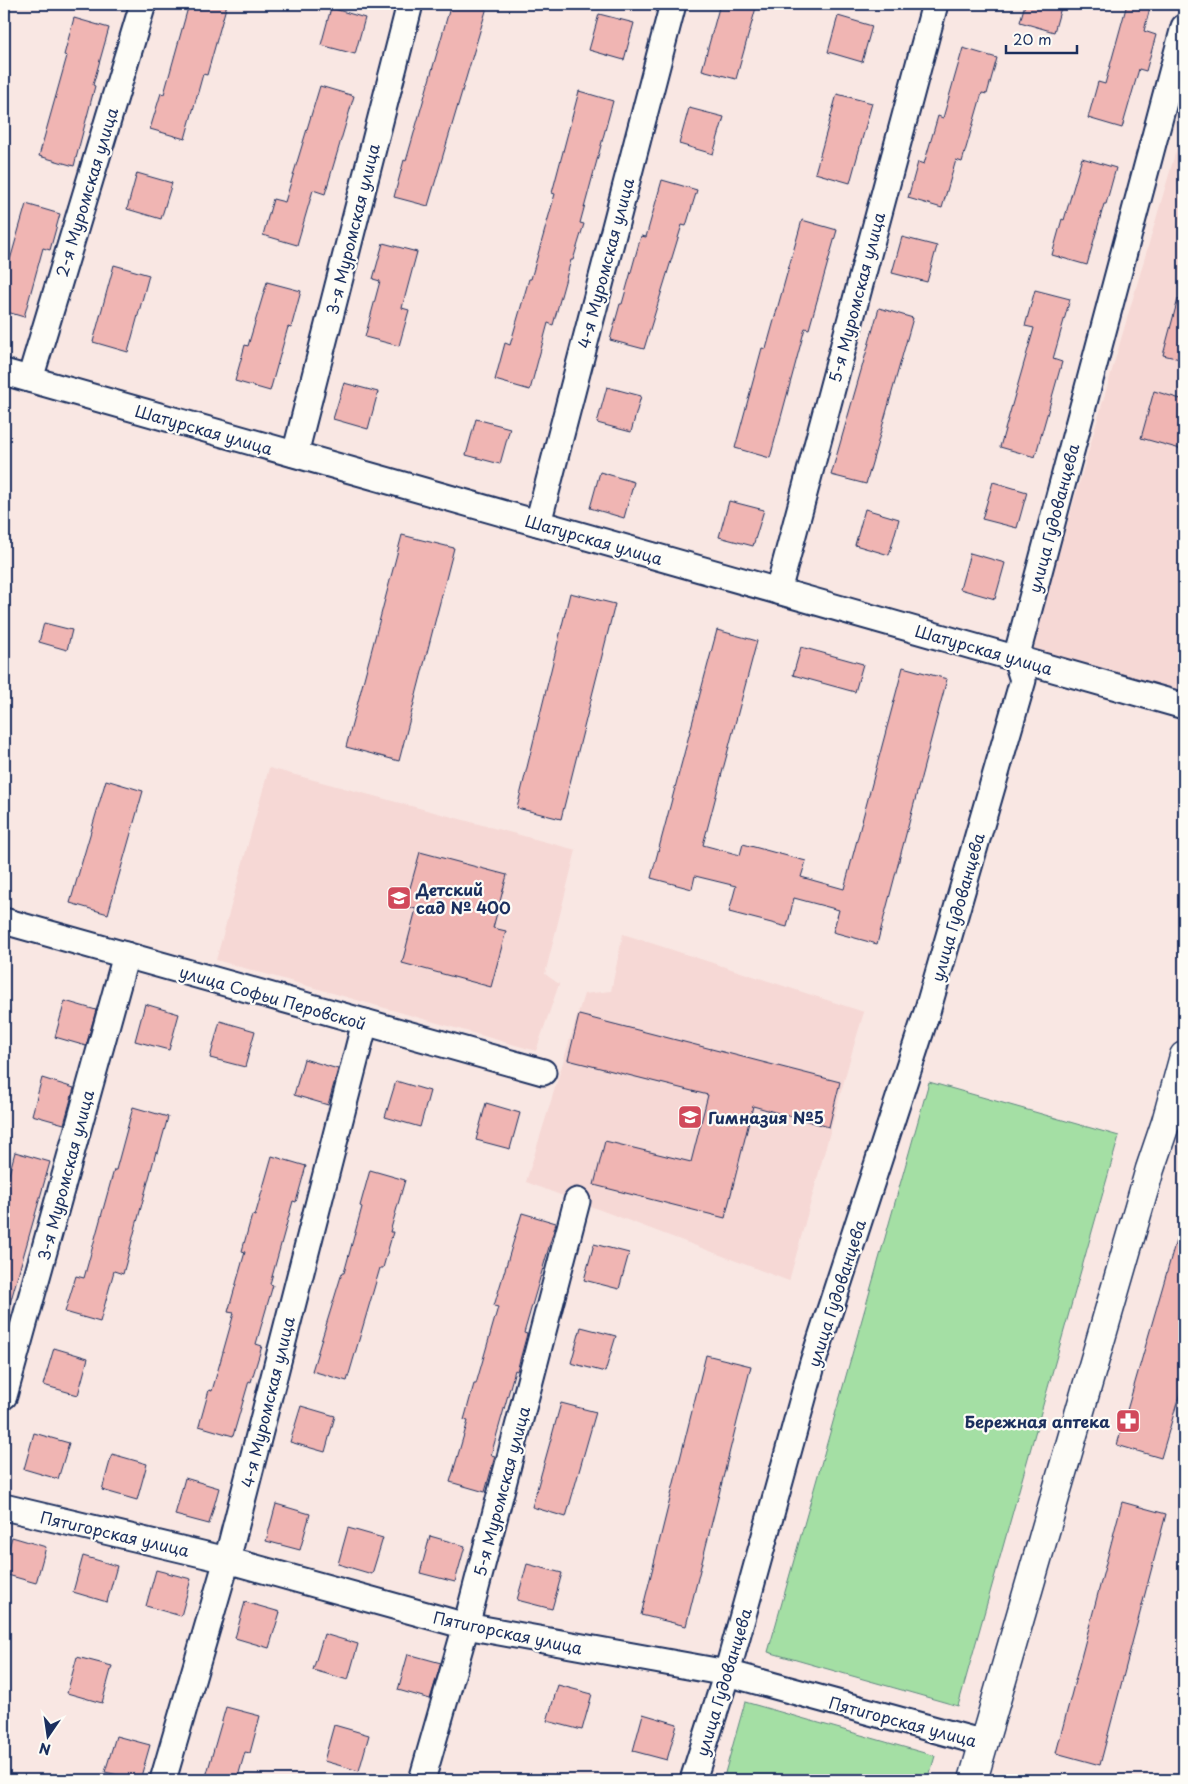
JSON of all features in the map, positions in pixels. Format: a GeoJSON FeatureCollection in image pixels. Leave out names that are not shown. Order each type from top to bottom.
{"type":"FeatureCollection","features":[{"type":"Feature","properties":{"kind":"street","name":"2-я Муромская улица"},"geometry":{"type":"LineString","coordinates":[[30,379],[143,4]]}},
{"type":"Feature","properties":{"kind":"street","name":"3-я Муромская улица"},"geometry":{"type":"LineString","coordinates":[[295,454],[410,4]]}},
{"type":"Feature","properties":{"kind":"street","name":"4-я Муромская улица"},"geometry":{"type":"LineString","coordinates":[[538,523],[673,4]]}},
{"type":"Feature","properties":{"kind":"street","name":"5-я Муромская улица"},"geometry":{"type":"LineString","coordinates":[[778,591],[935,4]]}},
{"type":"Feature","properties":{"kind":"street","name":"улица Гудованцева"},"geometry":{"type":"LineString","coordinates":[[693,1780],[727,1673],[813,1362],[927,1012],[1023,680],[1016,658],[1184,28]]}},
{"type":"Feature","properties":{"kind":"street","name":"Шатурская улица"},"geometry":{"type":"LineString","coordinates":[[4,372],[1184,706]]}},
{"type":"Feature","properties":{"kind":"street","name":"улица Софьи Перовской"},"geometry":{"type":"LineString","coordinates":[[4,921],[543,1072]]}},
{"type":"Feature","properties":{"kind":"street","name":"3-я Муромская улица"},"geometry":{"type":"LineString","coordinates":[[4,1396],[126,955]]}},
{"type":"Feature","properties":{"kind":"street","name":"4-я Муромская улица"},"geometry":{"type":"LineString","coordinates":[[163,1780],[227,1560],[365,1022]]}},
{"type":"Feature","properties":{"kind":"street"},"geometry":{"type":"LineString","coordinates":[[973,1780],[1184,1056]]}},
{"type":"Feature","properties":{"kind":"street","name":"5-я Муромская улица"},"geometry":{"type":"LineString","coordinates":[[422,1780],[466,1626],[577,1201]]}},
{"type":"Feature","properties":{"kind":"street","name":"Пятигорская улица"},"geometry":{"type":"LineString","coordinates":[[4,1507],[227,1560],[466,1626],[727,1673],[984,1743]]}},
{"type":"Feature","properties":{"kind":"shaded area"},"geometry":{"type":"Polygon","coordinates":[[[1184,123],[1184,694],[1031,648],[1184,123]]]}},
{"type":"Feature","properties":{"kind":"shaded area","name":"Детский сад № 400"},"geometry":{"type":"Polygon","coordinates":[[[269,768],[576,850],[545,974],[559,984],[536,1051],[216,960],[269,768]]]}},
{"type":"Feature","properties":{"kind":"shaded area","name":"Гимназия №5"},"geometry":{"type":"Polygon","coordinates":[[[623,934],[864,1012],[789,1281],[526,1182],[584,994],[611,991],[623,934]]]}},
{"type":"Feature","properties":{"kind":"green space"},"geometry":{"type":"Polygon","coordinates":[[[929,1082],[1119,1136],[958,1706],[768,1652],[929,1082]]]}},
{"type":"Feature","properties":{"kind":"green space"},"geometry":{"type":"Polygon","coordinates":[[[745,1702],[935,1756],[928,1780],[723,1780],[745,1702]]]}},
{"type":"Feature","properties":{"kind":"building"},"geometry":{"type":"Polygon","coordinates":[[[189,4],[227,4],[207,75],[203,74],[185,139],[150,129],[161,93],[164,94],[189,4]]]}},
{"type":"Feature","properties":{"kind":"building"},"geometry":{"type":"Polygon","coordinates":[[[451,4],[488,4],[428,206],[394,197],[451,4]]]}},
{"type":"Feature","properties":{"kind":"building"},"geometry":{"type":"Polygon","coordinates":[[[720,4],[757,4],[736,79],[702,70],[720,4]]]}},
{"type":"Feature","properties":{"kind":"building"},"geometry":{"type":"Polygon","coordinates":[[[1025,4],[1062,4],[1054,32],[1020,22],[1025,4]]]}},
{"type":"Feature","properties":{"kind":"building"},"geometry":{"type":"Polygon","coordinates":[[[1127,4],[1151,4],[1144,31],[1156,35],[1146,71],[1139,69],[1122,128],[1088,118],[1098,82],[1105,84],[1127,4]]]}},
{"type":"Feature","properties":{"kind":"building"},"geometry":{"type":"Polygon","coordinates":[[[331,8],[365,18],[355,54],[321,45],[331,8]]]}},
{"type":"Feature","properties":{"kind":"building"},"geometry":{"type":"Polygon","coordinates":[[[599,14],[634,23],[624,60],[589,50],[599,14]]]}},
{"type":"Feature","properties":{"kind":"building"},"geometry":{"type":"Polygon","coordinates":[[[838,16],[872,26],[862,62],[828,52],[838,16]]]}},
{"type":"Feature","properties":{"kind":"building"},"geometry":{"type":"Polygon","coordinates":[[[74,18],[109,28],[74,166],[39,156],[67,56],[64,55],[74,18]]]}},
{"type":"Feature","properties":{"kind":"building"},"geometry":{"type":"Polygon","coordinates":[[[963,48],[997,58],[987,94],[982,93],[962,162],[956,160],[942,208],[908,198],[918,162],[924,164],[938,116],[943,118],[963,48]]]}},
{"type":"Feature","properties":{"kind":"building"},"geometry":{"type":"Polygon","coordinates":[[[320,86],[354,96],[325,194],[313,190],[297,245],[263,235],[273,199],[285,202],[320,86]]]}},
{"type":"Feature","properties":{"kind":"building"},"geometry":{"type":"Polygon","coordinates":[[[579,91],[613,101],[580,223],[584,224],[573,260],[571,260],[553,325],[548,323],[530,390],[495,380],[505,343],[510,345],[529,279],[531,279],[555,194],[552,193],[579,91]]]}},
{"type":"Feature","properties":{"kind":"building"},"geometry":{"type":"Polygon","coordinates":[[[837,94],[872,103],[850,183],[815,173],[837,94]]]}},
{"type":"Feature","properties":{"kind":"building"},"geometry":{"type":"Polygon","coordinates":[[[689,108],[724,117],[713,154],[679,144],[689,108]]]}},
{"type":"Feature","properties":{"kind":"building"},"geometry":{"type":"Polygon","coordinates":[[[1082,158],[1116,168],[1087,265],[1052,255],[1082,158]]]}},
{"type":"Feature","properties":{"kind":"building"},"geometry":{"type":"Polygon","coordinates":[[[137,173],[172,183],[161,219],[127,209],[137,173]]]}},
{"type":"Feature","properties":{"kind":"building"},"geometry":{"type":"Polygon","coordinates":[[[662,180],[697,190],[686,226],[682,225],[644,349],[610,340],[641,236],[646,237],[662,180]]]}},
{"type":"Feature","properties":{"kind":"building"},"geometry":{"type":"Polygon","coordinates":[[[26,204],[60,214],[50,250],[43,248],[24,317],[4,311],[4,281],[26,204]]]}},
{"type":"Feature","properties":{"kind":"building"},"geometry":{"type":"Polygon","coordinates":[[[802,220],[837,230],[809,329],[805,328],[770,458],[735,448],[762,348],[766,349],[802,220]]]}},
{"type":"Feature","properties":{"kind":"building"},"geometry":{"type":"Polygon","coordinates":[[[902,237],[937,246],[927,282],[892,273],[902,237]]]}},
{"type":"Feature","properties":{"kind":"building"},"geometry":{"type":"Polygon","coordinates":[[[383,243],[417,252],[402,308],[409,310],[399,346],[365,337],[380,281],[373,279],[383,243]]]}},
{"type":"Feature","properties":{"kind":"building"},"geometry":{"type":"Polygon","coordinates":[[[114,265],[149,275],[128,352],[93,342],[114,265]]]}},
{"type":"Feature","properties":{"kind":"building"},"geometry":{"type":"Polygon","coordinates":[[[267,282],[301,291],[291,328],[288,327],[270,391],[235,381],[245,345],[248,346],[267,282]]]}},
{"type":"Feature","properties":{"kind":"building"},"geometry":{"type":"Polygon","coordinates":[[[1035,290],[1070,299],[1053,359],[1062,362],[1035,457],[1000,447],[1034,328],[1025,326],[1035,290]]]}},
{"type":"Feature","properties":{"kind":"building"},"geometry":{"type":"Polygon","coordinates":[[[1178,299],[1184,300],[1184,360],[1163,355],[1178,299]]]}},
{"type":"Feature","properties":{"kind":"building"},"geometry":{"type":"Polygon","coordinates":[[[879,308],[913,318],[866,484],[831,475],[879,308]]]}},
{"type":"Feature","properties":{"kind":"building"},"geometry":{"type":"Polygon","coordinates":[[[344,383],[378,392],[368,429],[333,419],[344,383]]]}},
{"type":"Feature","properties":{"kind":"building"},"geometry":{"type":"Polygon","coordinates":[[[607,387],[641,396],[631,432],[597,423],[607,387]]]}},
{"type":"Feature","properties":{"kind":"building"},"geometry":{"type":"Polygon","coordinates":[[[1154,391],[1184,400],[1184,450],[1141,438],[1154,391]]]}},
{"type":"Feature","properties":{"kind":"building"},"geometry":{"type":"Polygon","coordinates":[[[476,419],[510,428],[500,464],[466,455],[476,419]]]}},
{"type":"Feature","properties":{"kind":"building"},"geometry":{"type":"Polygon","coordinates":[[[600,472],[634,482],[624,518],[590,508],[600,472]]]}},
{"type":"Feature","properties":{"kind":"building"},"geometry":{"type":"Polygon","coordinates":[[[993,482],[1027,492],[1017,528],[982,519],[993,482]]]}},
{"type":"Feature","properties":{"kind":"building"},"geometry":{"type":"Polygon","coordinates":[[[729,501],[764,510],[753,546],[719,537],[729,501]]]}},
{"type":"Feature","properties":{"kind":"building"},"geometry":{"type":"Polygon","coordinates":[[[865,509],[899,519],[889,555],[855,545],[865,509]]]}},
{"type":"Feature","properties":{"kind":"building"},"geometry":{"type":"Polygon","coordinates":[[[402,535],[454,548],[399,761],[346,747],[402,535]]]}},
{"type":"Feature","properties":{"kind":"building"},"geometry":{"type":"Polygon","coordinates":[[[970,553],[1005,563],[995,599],[960,589],[970,553]]]}},
{"type":"Feature","properties":{"kind":"building"},"geometry":{"type":"Polygon","coordinates":[[[570,593],[615,604],[561,819],[517,808],[570,593]]]}},
{"type":"Feature","properties":{"kind":"building"},"geometry":{"type":"Polygon","coordinates":[[[44,623],[72,630],[67,650],[39,642],[44,623]]]}},
{"type":"Feature","properties":{"kind":"building"},"geometry":{"type":"Polygon","coordinates":[[[717,630],[757,641],[703,845],[740,855],[743,844],[806,861],[801,877],[844,889],[903,667],[947,679],[877,944],[833,932],[839,910],[794,898],[787,927],[729,912],[736,886],[695,876],[692,889],[651,878],[717,630]]]}},
{"type":"Feature","properties":{"kind":"building"},"geometry":{"type":"Polygon","coordinates":[[[801,647],[863,664],[855,692],[793,675],[801,647]]]}},
{"type":"Feature","properties":{"kind":"building"},"geometry":{"type":"Polygon","coordinates":[[[106,780],[143,791],[108,914],[70,903],[106,780]]]}},
{"type":"Feature","properties":{"kind":"building"},"geometry":{"type":"Polygon","coordinates":[[[420,852],[507,875],[493,928],[506,931],[491,987],[402,963],[416,909],[405,906],[420,852]]]}},
{"type":"Feature","properties":{"kind":"building"},"geometry":{"type":"Polygon","coordinates":[[[65,1001],[96,1010],[86,1046],[55,1037],[65,1001]]]}},
{"type":"Feature","properties":{"kind":"building"},"geometry":{"type":"Polygon","coordinates":[[[145,1004],[179,1014],[169,1050],[135,1041],[145,1004]]]}},
{"type":"Feature","properties":{"kind":"building"},"geometry":{"type":"Polygon","coordinates":[[[579,1015],[840,1082],[829,1127],[753,1106],[725,1218],[594,1185],[605,1141],[691,1162],[708,1095],[568,1060],[579,1015]]]}},
{"type":"Feature","properties":{"kind":"building"},"geometry":{"type":"Polygon","coordinates":[[[220,1021],[255,1031],[245,1067],[210,1058],[220,1021]]]}},
{"type":"Feature","properties":{"kind":"building"},"geometry":{"type":"Polygon","coordinates":[[[304,1059],[338,1069],[328,1105],[294,1095],[304,1059]]]}},
{"type":"Feature","properties":{"kind":"building"},"geometry":{"type":"Polygon","coordinates":[[[42,1078],[74,1088],[64,1124],[32,1115],[42,1078]]]}},
{"type":"Feature","properties":{"kind":"building"},"geometry":{"type":"Polygon","coordinates":[[[396,1081],[430,1091],[420,1127],[385,1117],[396,1081]]]}},
{"type":"Feature","properties":{"kind":"building"},"geometry":{"type":"Polygon","coordinates":[[[486,1103],[520,1113],[510,1149],[476,1140],[486,1103]]]}},
{"type":"Feature","properties":{"kind":"building"},"geometry":{"type":"Polygon","coordinates":[[[133,1107],[168,1117],[158,1153],[156,1152],[123,1274],[114,1271],[100,1322],[65,1312],[76,1276],[84,1278],[133,1107]]]}},
{"type":"Feature","properties":{"kind":"building"},"geometry":{"type":"Polygon","coordinates":[[[15,1152],[50,1162],[9,1307],[4,1306],[4,1193],[15,1152]]]}},
{"type":"Feature","properties":{"kind":"building"},"geometry":{"type":"Polygon","coordinates":[[[272,1156],[306,1166],[296,1202],[293,1201],[270,1284],[273,1285],[256,1344],[262,1346],[251,1382],[249,1381],[233,1436],[199,1426],[209,1390],[212,1391],[234,1313],[228,1312],[245,1252],[242,1251],[252,1215],[255,1216],[272,1156]]]}},
{"type":"Feature","properties":{"kind":"building"},"geometry":{"type":"Polygon","coordinates":[[[370,1170],[405,1180],[390,1232],[393,1232],[383,1268],[380,1268],[347,1381],[312,1371],[342,1273],[344,1273],[370,1170]]]}},
{"type":"Feature","properties":{"kind":"building"},"geometry":{"type":"Polygon","coordinates":[[[522,1213],[556,1223],[524,1333],[527,1334],[517,1371],[515,1370],[491,1455],[495,1456],[485,1492],[450,1482],[468,1421],[464,1420],[498,1307],[494,1306],[522,1213]]]}},
{"type":"Feature","properties":{"kind":"building"},"geometry":{"type":"Polygon","coordinates":[[[1179,1230],[1184,1231],[1184,1379],[1161,1458],[1117,1445],[1179,1230]]]}},
{"type":"Feature","properties":{"kind":"building"},"geometry":{"type":"Polygon","coordinates":[[[594,1244],[629,1253],[619,1289],[584,1280],[594,1244]]]}},
{"type":"Feature","properties":{"kind":"building"},"geometry":{"type":"Polygon","coordinates":[[[581,1327],[616,1336],[605,1372],[571,1363],[581,1327]]]}},
{"type":"Feature","properties":{"kind":"building"},"geometry":{"type":"Polygon","coordinates":[[[54,1348],[88,1358],[78,1395],[43,1385],[54,1348]]]}},
{"type":"Feature","properties":{"kind":"building"},"geometry":{"type":"Polygon","coordinates":[[[706,1355],[751,1366],[686,1626],[641,1615],[706,1355]]]}},
{"type":"Feature","properties":{"kind":"building"},"geometry":{"type":"Polygon","coordinates":[[[561,1403],[596,1412],[566,1517],[532,1507],[561,1403]]]}},
{"type":"Feature","properties":{"kind":"building"},"geometry":{"type":"Polygon","coordinates":[[[301,1406],[335,1416],[325,1452],[290,1442],[301,1406]]]}},
{"type":"Feature","properties":{"kind":"building"},"geometry":{"type":"Polygon","coordinates":[[[34,1433],[69,1443],[58,1479],[24,1469],[34,1433]]]}},
{"type":"Feature","properties":{"kind":"building"},"geometry":{"type":"Polygon","coordinates":[[[112,1454],[147,1464],[137,1500],[102,1490],[112,1454]]]}},
{"type":"Feature","properties":{"kind":"building"},"geometry":{"type":"Polygon","coordinates":[[[185,1478],[219,1488],[209,1524],[175,1515],[185,1478]]]}},
{"type":"Feature","properties":{"kind":"building"},"geometry":{"type":"Polygon","coordinates":[[[1122,1502],[1166,1514],[1100,1765],[1056,1753],[1122,1502]]]}},
{"type":"Feature","properties":{"kind":"building"},"geometry":{"type":"Polygon","coordinates":[[[276,1504],[310,1514],[300,1550],[266,1541],[276,1504]]]}},
{"type":"Feature","properties":{"kind":"building"},"geometry":{"type":"Polygon","coordinates":[[[348,1528],[383,1538],[372,1574],[338,1564],[348,1528]]]}},
{"type":"Feature","properties":{"kind":"building"},"geometry":{"type":"Polygon","coordinates":[[[430,1536],[465,1546],[455,1582],[420,1573],[430,1536]]]}},
{"type":"Feature","properties":{"kind":"building"},"geometry":{"type":"Polygon","coordinates":[[[12,1537],[46,1547],[36,1583],[4,1574],[4,1566],[12,1537]]]}},
{"type":"Feature","properties":{"kind":"building"},"geometry":{"type":"Polygon","coordinates":[[[83,1556],[117,1566],[107,1602],[73,1592],[83,1556]]]}},
{"type":"Feature","properties":{"kind":"building"},"geometry":{"type":"Polygon","coordinates":[[[527,1564],[562,1573],[552,1609],[517,1600],[527,1564]]]}},
{"type":"Feature","properties":{"kind":"building"},"geometry":{"type":"Polygon","coordinates":[[[156,1570],[191,1579],[181,1616],[146,1606],[156,1570]]]}},
{"type":"Feature","properties":{"kind":"building"},"geometry":{"type":"Polygon","coordinates":[[[245,1602],[280,1612],[269,1648],[235,1638],[245,1602]]]}},
{"type":"Feature","properties":{"kind":"building"},"geometry":{"type":"Polygon","coordinates":[[[324,1634],[358,1644],[348,1680],[313,1670],[324,1634]]]}},
{"type":"Feature","properties":{"kind":"building"},"geometry":{"type":"Polygon","coordinates":[[[408,1654],[441,1663],[430,1699],[398,1690],[408,1654]]]}},
{"type":"Feature","properties":{"kind":"building"},"geometry":{"type":"Polygon","coordinates":[[[77,1657],[112,1666],[102,1703],[67,1693],[77,1657]]]}},
{"type":"Feature","properties":{"kind":"building"},"geometry":{"type":"Polygon","coordinates":[[[558,1685],[592,1694],[582,1730],[547,1721],[558,1685]]]}},
{"type":"Feature","properties":{"kind":"building"},"geometry":{"type":"Polygon","coordinates":[[[226,1707],[260,1716],[250,1753],[245,1752],[237,1780],[205,1780],[226,1707]]]}},
{"type":"Feature","properties":{"kind":"building"},"geometry":{"type":"Polygon","coordinates":[[[643,1714],[677,1724],[667,1760],[633,1751],[643,1714]]]}},
{"type":"Feature","properties":{"kind":"building"},"geometry":{"type":"Polygon","coordinates":[[[334,1725],[369,1735],[359,1771],[324,1761],[334,1725]]]}},
{"type":"Feature","properties":{"kind":"building"},"geometry":{"type":"Polygon","coordinates":[[[116,1736],[150,1745],[140,1780],[105,1772],[116,1736]]]}},
{"type":"Feature","properties":{"kind":"place","name":"Детский сад № 400"},"geometry":{"type":"Point","coordinates":[399,898]}},
{"type":"Feature","properties":{"kind":"place","name":"Гимназия №5"},"geometry":{"type":"Point","coordinates":[690,1117]}},
{"type":"Feature","properties":{"kind":"place","name":"Бережная аптека"},"geometry":{"type":"Point","coordinates":[1128,1421]}}]}
